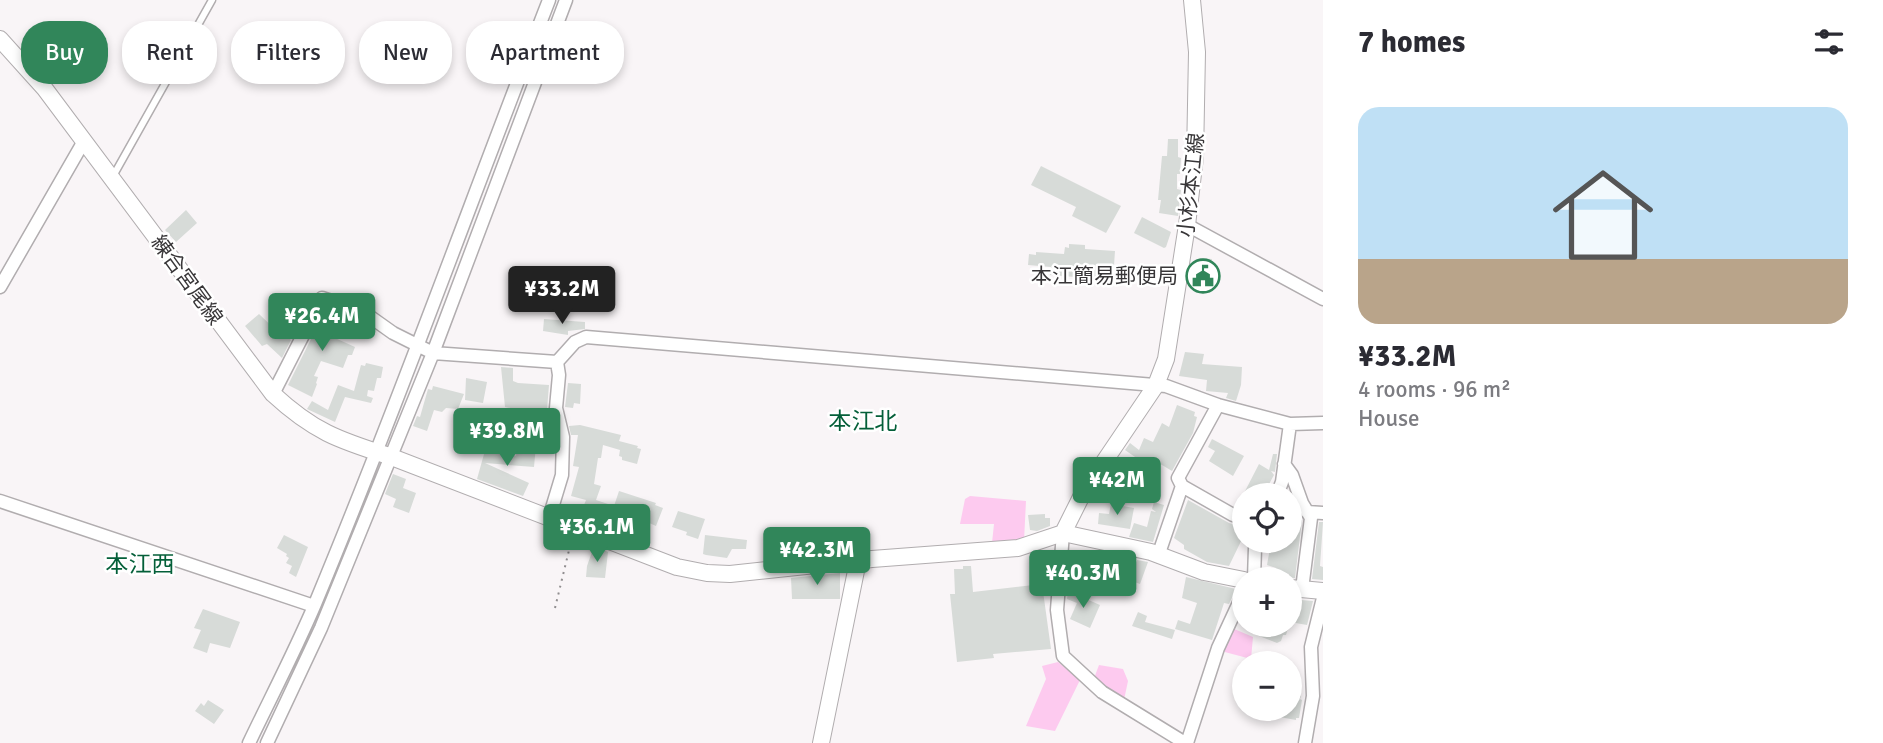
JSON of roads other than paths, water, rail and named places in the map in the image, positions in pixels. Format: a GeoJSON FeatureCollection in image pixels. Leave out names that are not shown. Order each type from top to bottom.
{"type":"FeatureCollection","features":[{"type":"Feature","properties":{"kind":"main road","name":"小杉本江線"},"geometry":{"type":"LineString","coordinates":[[1063,533],[1083,493],[1156,385],[1166,359],[1195,157],[1198,102],[1192,0]]}},
{"type":"Feature","properties":{"kind":"main road","name":"練合宮尾線"},"geometry":{"type":"LineString","coordinates":[[0,38],[45,89],[273,394],[297,416],[320,431],[677,567],[707,573],[741,573],[858,561]]}},
{"type":"Feature","properties":{"kind":"main road"},"geometry":{"type":"LineString","coordinates":[[821,743],[858,561],[1018,548],[1063,533],[1151,552],[1204,572],[1232,578]]}},
{"type":"Feature","properties":{"kind":"main road"},"geometry":{"type":"LineString","coordinates":[[1302,589],[1323,591]]}},
{"type":"Feature","properties":{"kind":"street"},"geometry":{"type":"LineString","coordinates":[[267,743],[321,628],[459,234],[549,0]]}},
{"type":"Feature","properties":{"kind":"street"},"geometry":{"type":"LineString","coordinates":[[249,743],[382,454],[433,353],[566,0]]}},
{"type":"Feature","properties":{"kind":"street"},"geometry":{"type":"LineString","coordinates":[[0,288],[84,141]]}},
{"type":"Feature","properties":{"kind":"street"},"geometry":{"type":"LineString","coordinates":[[1187,225],[1323,299]]}},
{"type":"Feature","properties":{"kind":"street"},"geometry":{"type":"LineString","coordinates":[[273,394],[322,298],[362,311],[393,333],[433,353],[557,362]]}},
{"type":"Feature","properties":{"kind":"street"},"geometry":{"type":"LineString","coordinates":[[557,362],[575,342],[586,337],[1166,386],[1218,405],[1290,424],[1323,423]]}},
{"type":"Feature","properties":{"kind":"street"},"geometry":{"type":"LineString","coordinates":[[550,517],[557,498],[563,463],[564,437],[556,408],[559,375],[557,362]]}},
{"type":"Feature","properties":{"kind":"street"},"geometry":{"type":"LineString","coordinates":[[1218,405],[1178,478],[1182,486],[1232,514]]}},
{"type":"Feature","properties":{"kind":"street"},"geometry":{"type":"LineString","coordinates":[[1282,483],[1290,424]]}},
{"type":"Feature","properties":{"kind":"street"},"geometry":{"type":"LineString","coordinates":[[1284,464],[1292,475],[1302,503],[1311,518],[1301,567]]}},
{"type":"Feature","properties":{"kind":"street"},"geometry":{"type":"LineString","coordinates":[[1158,556],[1182,486]]}},
{"type":"Feature","properties":{"kind":"street"},"geometry":{"type":"LineString","coordinates":[[0,501],[314,606]]}},
{"type":"Feature","properties":{"kind":"street"},"geometry":{"type":"LineString","coordinates":[[1307,512],[1323,513]]}},
{"type":"Feature","properties":{"kind":"street"},"geometry":{"type":"LineString","coordinates":[[1063,533],[1057,610],[1063,656],[1102,692],[1186,743],[1218,648],[1232,618]]}},
{"type":"Feature","properties":{"kind":"street"},"geometry":{"type":"LineString","coordinates":[[1305,743],[1318,697],[1311,647],[1323,598]]}},
{"type":"Feature","properties":{"kind":"lane"},"geometry":{"type":"LineString","coordinates":[[112,178],[212,0]]}},
{"type":"Feature","properties":{"kind":"place","name":"本江簡易郵便局"},"geometry":{"type":"Point","coordinates":[1203,276]}},
{"type":"Feature","properties":{"kind":"district","name":"本江北"},"geometry":{"type":"Point","coordinates":[863,421]}},
{"type":"Feature","properties":{"kind":"district","name":"本江西"},"geometry":{"type":"Point","coordinates":[140,564]}}]}
